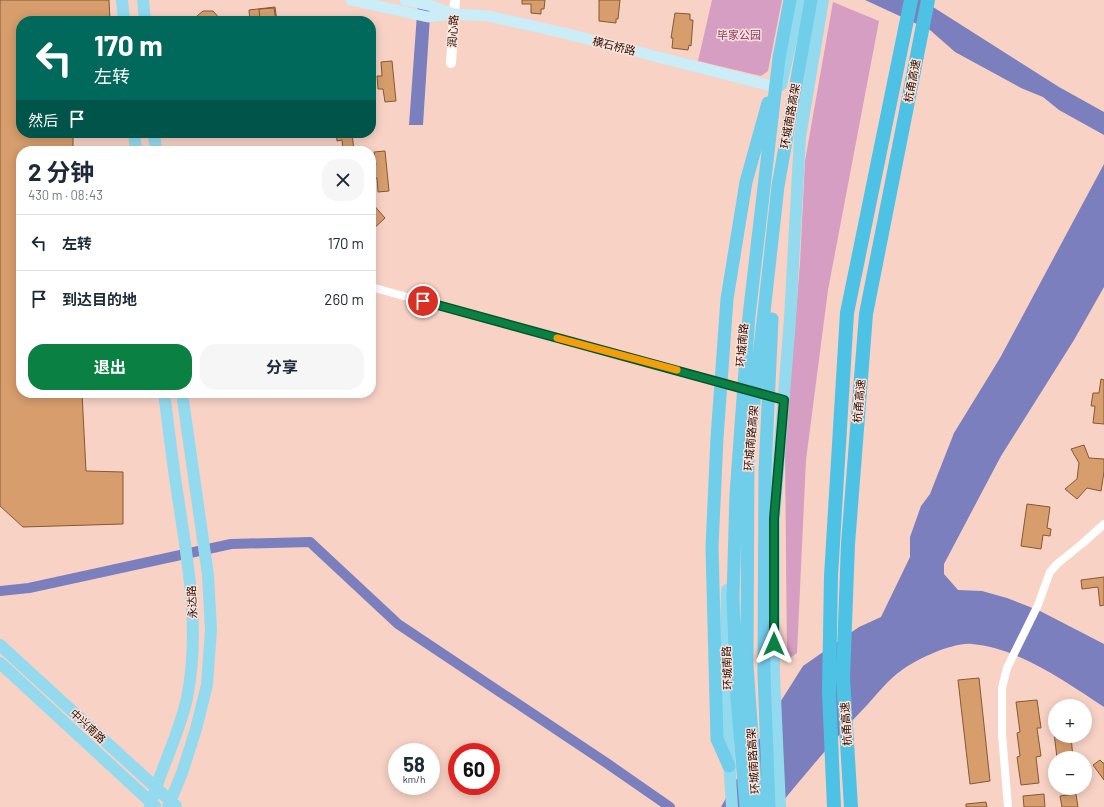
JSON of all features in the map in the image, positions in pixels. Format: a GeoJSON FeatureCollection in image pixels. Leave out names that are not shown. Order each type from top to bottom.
{"type":"FeatureCollection","features":[{"type":"Feature","properties":{"kind":"highway","name":"环城南路高架"},"geometry":{"type":"LineString","coordinates":[[746,807],[737,698],[733,597],[736,494],[749,316],[780,58],[790,0]]}},
{"type":"Feature","properties":{"kind":"highway","name":"环城南路高架"},"geometry":{"type":"LineString","coordinates":[[757,807],[747,665],[748,456],[778,186],[811,0]]}},
{"type":"Feature","properties":{"kind":"highway","name":"杭甬高速"},"geometry":{"type":"LineString","coordinates":[[834,807],[829,692],[830,576],[847,313],[911,0]]}},
{"type":"Feature","properties":{"kind":"highway","name":"杭甬高速"},"geometry":{"type":"LineString","coordinates":[[851,807],[843,678],[848,544],[866,314],[928,0]]}},
{"type":"Feature","properties":{"kind":"highway"},"geometry":{"type":"LineString","coordinates":[[729,766],[717,739],[712,547],[717,438],[727,299],[746,182],[780,58]]}},
{"type":"Feature","properties":{"kind":"highway"},"geometry":{"type":"LineString","coordinates":[[770,807],[764,674],[765,471],[770,338],[776,257],[778,186]]}},
{"type":"Feature","properties":{"kind":"main road"},"geometry":{"type":"LineString","coordinates":[[122,0],[124,16]]}},
{"type":"Feature","properties":{"kind":"main road"},"geometry":{"type":"LineString","coordinates":[[143,0],[145,16]]}},
{"type":"Feature","properties":{"kind":"main road","name":"横石桥路"},"geometry":{"type":"LineString","coordinates":[[351,0],[428,17],[454,14],[488,16],[564,33],[772,86]]}},
{"type":"Feature","properties":{"kind":"main road","name":"横石桥路"},"geometry":{"type":"LineString","coordinates":[[405,0],[432,6],[454,14]]}},
{"type":"Feature","properties":{"kind":"main road","name":"环城南路"},"geometry":{"type":"LineString","coordinates":[[732,807],[729,766],[726,634],[731,507],[746,301],[760,204],[782,81],[800,0]]}},
{"type":"Feature","properties":{"kind":"main road"},"geometry":{"type":"LineString","coordinates":[[780,807],[774,675],[774,519],[790,319],[800,137],[823,0]]}},
{"type":"Feature","properties":{"kind":"main road","name":"永达路"},"geometry":{"type":"LineString","coordinates":[[153,805],[156,788],[179,726],[187,697],[192,662],[193,627],[190,578],[165,398]]}},
{"type":"Feature","properties":{"kind":"main road","name":"永达路"},"geometry":{"type":"LineString","coordinates":[[172,805],[196,730],[207,685],[211,630],[208,575],[183,398]]}},
{"type":"Feature","properties":{"kind":"main road","name":"中兴南路"},"geometry":{"type":"LineString","coordinates":[[4,648],[156,788],[172,805]]}},
{"type":"Feature","properties":{"kind":"main road","name":"中兴南路"},"geometry":{"type":"LineString","coordinates":[[0,663],[153,805]]}},
{"type":"Feature","properties":{"kind":"street","name":"润心路"},"geometry":{"type":"LineString","coordinates":[[450,63],[455,0]]}},
{"type":"Feature","properties":{"kind":"street"},"geometry":{"type":"LineString","coordinates":[[376,288],[784,400]]}},
{"type":"Feature","properties":{"kind":"street"},"geometry":{"type":"LineString","coordinates":[[1008,807],[1002,734],[1002,688],[1007,668],[1038,605],[1050,572],[1057,564],[1083,544],[1104,524]]}},
{"type":"Feature","properties":{"kind":"green space","name":"毕家公园"},"geometry":{"type":"Polygon","coordinates":[[[712,0],[782,0],[768,71],[761,76],[698,61],[712,0]]]}},
{"type":"Feature","properties":{"kind":"green space"},"geometry":{"type":"Polygon","coordinates":[[[833,2],[879,21],[828,290],[806,460],[797,653],[787,660],[785,449],[800,263],[805,161],[833,2]]]}},
{"type":"Feature","properties":{"kind":"water"},"geometry":{"type":"Polygon","coordinates":[[[418,0],[431,0],[423,125],[409,125],[418,0]]]}},
{"type":"Feature","properties":{"kind":"water"},"geometry":{"type":"Polygon","coordinates":[[[865,0],[922,0],[1059,87],[1104,112],[1104,135],[1059,110],[1043,97],[1021,88],[955,52],[930,30],[865,0]]]}},
{"type":"Feature","properties":{"kind":"water"},"geometry":{"type":"Polygon","coordinates":[[[1104,164],[1104,287],[1074,340],[1001,456],[944,564],[944,574],[958,590],[982,591],[1007,598],[1040,611],[1104,644],[1104,707],[1058,677],[1007,652],[972,644],[945,648],[902,670],[884,686],[833,742],[778,807],[721,807],[779,704],[803,666],[859,627],[881,617],[910,557],[910,537],[921,506],[930,494],[954,433],[1000,358],[1104,164]]]}},
{"type":"Feature","properties":{"kind":"building"},"geometry":{"type":"Polygon","coordinates":[[[0,0],[109,0],[110,16],[16,16],[16,138],[73,138],[73,146],[16,146],[16,398],[82,398],[86,471],[123,472],[123,524],[23,527],[0,506],[0,0]]]}},
{"type":"Feature","properties":{"kind":"building"},"geometry":{"type":"Polygon","coordinates":[[[522,0],[545,0],[544,9],[541,9],[541,14],[531,13],[531,4],[522,4],[522,0]]]}},
{"type":"Feature","properties":{"kind":"building"},"geometry":{"type":"Polygon","coordinates":[[[599,0],[620,0],[618,19],[616,19],[616,23],[599,21],[599,0]]]}},
{"type":"Feature","properties":{"kind":"building"},"geometry":{"type":"Polygon","coordinates":[[[275,7],[276,16],[250,16],[249,10],[275,7]]]}},
{"type":"Feature","properties":{"kind":"building"},"geometry":{"type":"Polygon","coordinates":[[[274,8],[275,16],[260,16],[259,9],[274,8]]]}},
{"type":"Feature","properties":{"kind":"building"},"geometry":{"type":"Polygon","coordinates":[[[203,11],[213,11],[218,16],[197,16],[203,11]]]}},
{"type":"Feature","properties":{"kind":"building"},"geometry":{"type":"Polygon","coordinates":[[[675,13],[690,14],[690,20],[693,20],[691,46],[689,45],[688,50],[672,48],[673,38],[671,38],[675,13]]]}},
{"type":"Feature","properties":{"kind":"building"},"geometry":{"type":"Polygon","coordinates":[[[392,61],[396,101],[385,102],[383,89],[378,89],[377,76],[382,76],[381,62],[392,61]]]}},
{"type":"Feature","properties":{"kind":"building"},"geometry":{"type":"Polygon","coordinates":[[[337,138],[353,138],[353,146],[343,146],[342,140],[337,141],[337,138]]]}},
{"type":"Feature","properties":{"kind":"building"},"geometry":{"type":"Polygon","coordinates":[[[385,151],[389,191],[378,192],[376,178],[376,152],[385,151]]]}},
{"type":"Feature","properties":{"kind":"building"},"geometry":{"type":"Polygon","coordinates":[[[376,208],[385,218],[376,226],[376,208]]]}},
{"type":"Feature","properties":{"kind":"building"},"geometry":{"type":"Polygon","coordinates":[[[1101,379],[1104,380],[1104,424],[1093,423],[1095,406],[1091,406],[1093,393],[1099,393],[1101,379]]]}},
{"type":"Feature","properties":{"kind":"building"},"geometry":{"type":"Polygon","coordinates":[[[1084,445],[1089,458],[1104,459],[1104,472],[1101,491],[1087,488],[1077,499],[1065,489],[1077,479],[1079,463],[1071,449],[1084,445]]]}},
{"type":"Feature","properties":{"kind":"building"},"geometry":{"type":"Polygon","coordinates":[[[1027,504],[1050,507],[1047,528],[1051,529],[1050,536],[1043,535],[1041,549],[1021,546],[1027,504]]]}},
{"type":"Feature","properties":{"kind":"building"},"geometry":{"type":"Polygon","coordinates":[[[1104,577],[1104,605],[1100,606],[1098,587],[1082,589],[1081,580],[1104,577]]]}},
{"type":"Feature","properties":{"kind":"building"},"geometry":{"type":"Polygon","coordinates":[[[979,678],[990,781],[970,784],[958,680],[979,678]]]}},
{"type":"Feature","properties":{"kind":"building"},"geometry":{"type":"Polygon","coordinates":[[[1037,700],[1041,728],[1037,728],[1041,756],[1036,757],[1039,783],[1021,785],[1017,757],[1020,756],[1017,733],[1020,732],[1016,702],[1037,700]]]}},
{"type":"Feature","properties":{"kind":"building"},"geometry":{"type":"Polygon","coordinates":[[[1055,743],[1072,743],[1072,751],[1056,751],[1055,743]]]}},
{"type":"Feature","properties":{"kind":"building"},"geometry":{"type":"Polygon","coordinates":[[[1100,760],[1104,763],[1104,780],[1093,765],[1100,760]]]}},
{"type":"Feature","properties":{"kind":"building"},"geometry":{"type":"Polygon","coordinates":[[[1044,794],[1045,807],[1024,807],[1023,796],[1044,794]]]}},
{"type":"Feature","properties":{"kind":"building"},"geometry":{"type":"Polygon","coordinates":[[[1076,795],[1078,807],[1062,807],[1060,796],[1076,795]]]}},
{"type":"Feature","properties":{"kind":"building"},"geometry":{"type":"Polygon","coordinates":[[[986,802],[987,807],[966,807],[966,804],[986,802]]]}},
{"type":"Feature","properties":{"kind":"waterway"},"geometry":{"type":"LineString","coordinates":[[0,591],[29,588],[231,544],[310,542],[398,624],[670,807]]}},
{"type":"Feature","properties":{"kind":"slow traffic"},"geometry":{"type":"LineString","coordinates":[[557,338],[677,370]]}},
{"type":"Feature","properties":{"kind":"route"},"geometry":{"type":"LineString","coordinates":[[423,301],[784,400],[774,519],[774,644]]}}]}
